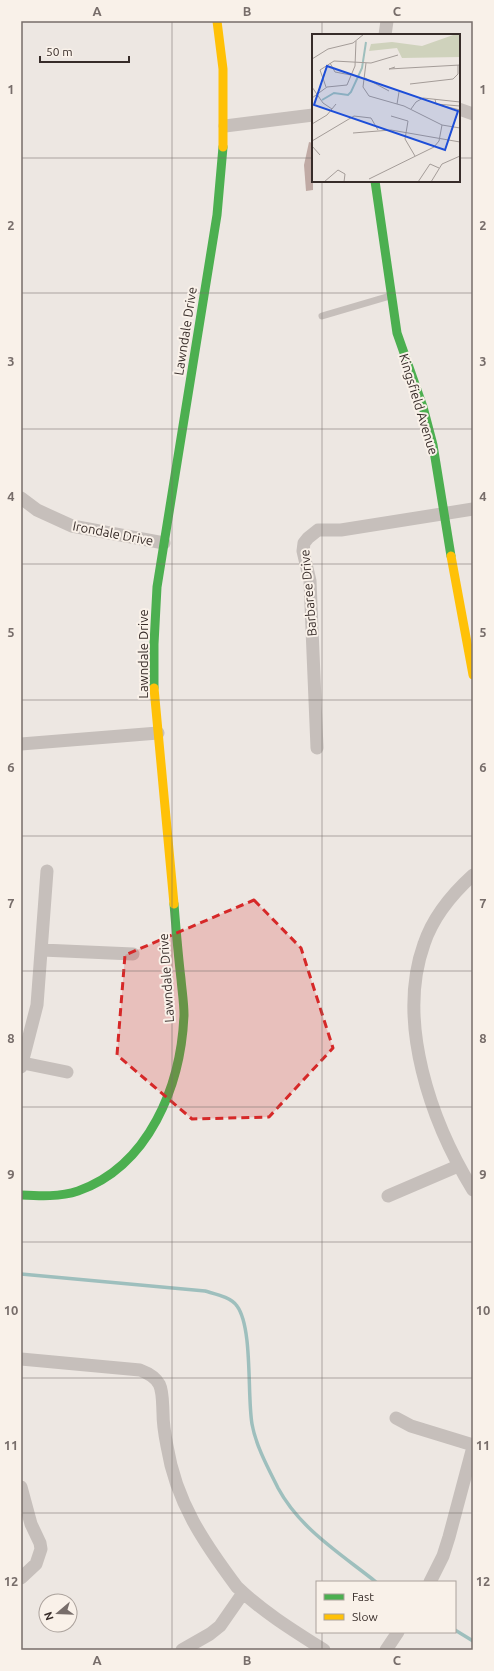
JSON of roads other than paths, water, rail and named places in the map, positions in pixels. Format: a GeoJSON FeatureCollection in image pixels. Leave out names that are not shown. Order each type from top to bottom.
{"type":"FeatureCollection","features":[{"type":"Feature","properties":{"kind":"street","name":"Lawndale Drive"},"geometry":{"type":"LineString","coordinates":[[21,1195],[45,1196],[79,1191],[96,1184],[116,1172],[130,1160],[155,1123],[166,1101],[180,1052],[184,1014],[158,733],[154,674],[154,633],[157,587],[217,214],[225,126],[223,77],[217,21]]}},
{"type":"Feature","properties":{"kind":"street"},"geometry":{"type":"LineString","coordinates":[[385,34],[387,21]]}},
{"type":"Feature","properties":{"kind":"street"},"geometry":{"type":"LineString","coordinates":[[460,109],[473,114]]}},
{"type":"Feature","properties":{"kind":"street"},"geometry":{"type":"LineString","coordinates":[[225,126],[312,115]]}},
{"type":"Feature","properties":{"kind":"street","name":"Kingsfield Avenue"},"geometry":{"type":"LineString","coordinates":[[375,182],[397,333],[423,407],[434,445],[443,514],[473,675]]}},
{"type":"Feature","properties":{"kind":"street","name":"Irondale Drive"},"geometry":{"type":"LineString","coordinates":[[21,498],[37,510],[72,526],[164,543]]}},
{"type":"Feature","properties":{"kind":"street","name":"Barbaree Drive"},"geometry":{"type":"LineString","coordinates":[[317,748],[310,581],[303,558],[304,543],[312,533],[318,530],[341,530],[473,509]]}},
{"type":"Feature","properties":{"kind":"street"},"geometry":{"type":"LineString","coordinates":[[21,744],[158,733]]}},
{"type":"Feature","properties":{"kind":"street"},"geometry":{"type":"LineString","coordinates":[[47,871],[38,1005],[22,1065],[67,1072]]}},
{"type":"Feature","properties":{"kind":"street"},"geometry":{"type":"LineString","coordinates":[[473,875],[460,887],[448,902],[427,936],[418,962],[414,996],[414,1025],[418,1053],[424,1076],[448,1144],[458,1166],[473,1190]]}},
{"type":"Feature","properties":{"kind":"street"},"geometry":{"type":"LineString","coordinates":[[42,950],[133,954]]}},
{"type":"Feature","properties":{"kind":"street"},"geometry":{"type":"LineString","coordinates":[[388,1196],[458,1166]]}},
{"type":"Feature","properties":{"kind":"street"},"geometry":{"type":"LineString","coordinates":[[21,1359],[140,1370],[149,1373],[156,1379],[163,1393],[163,1415],[167,1447],[180,1494],[191,1520],[200,1536],[243,1593],[269,1614],[324,1650]]}},
{"type":"Feature","properties":{"kind":"street"},"geometry":{"type":"LineString","coordinates":[[396,1418],[411,1426],[473,1446],[450,1537],[443,1556],[430,1581]]}},
{"type":"Feature","properties":{"kind":"street"},"geometry":{"type":"LineString","coordinates":[[21,1487],[31,1524],[40,1543],[41,1550],[36,1564],[21,1578]]}},
{"type":"Feature","properties":{"kind":"street"},"geometry":{"type":"LineString","coordinates":[[182,1650],[210,1634],[220,1626],[243,1593]]}},
{"type":"Feature","properties":{"kind":"street"},"geometry":{"type":"LineString","coordinates":[[386,1650],[397,1633]]}},
{"type":"Feature","properties":{"kind":"lane"},"geometry":{"type":"LineString","coordinates":[[322,316],[391,296]]}},
{"type":"Feature","properties":{"kind":"waterway"},"geometry":{"type":"LineString","coordinates":[[21,1274],[205,1291],[231,1300],[237,1306],[242,1316],[245,1330],[249,1362],[252,1424],[256,1440],[278,1488],[287,1503],[309,1528],[335,1551],[375,1581]]}},
{"type":"Feature","properties":{"kind":"waterway"},"geometry":{"type":"LineString","coordinates":[[456,1631],[473,1641]]}}]}
